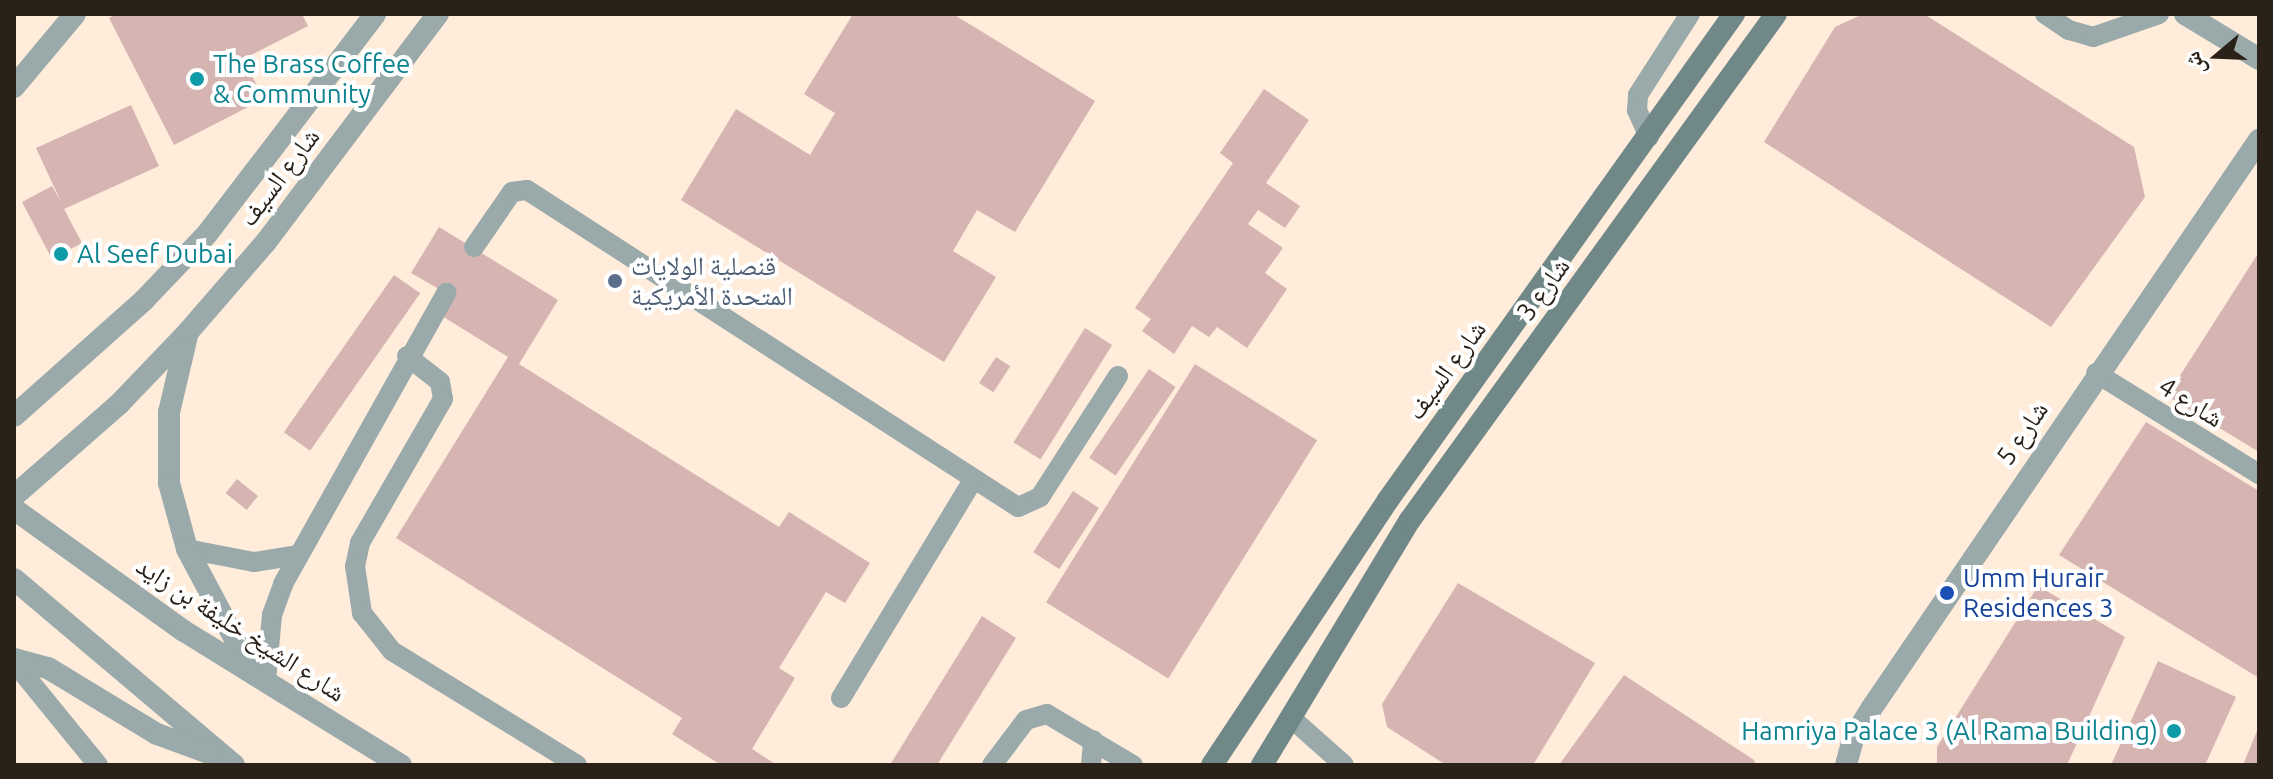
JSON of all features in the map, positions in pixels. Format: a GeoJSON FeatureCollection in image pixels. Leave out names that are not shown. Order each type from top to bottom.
{"type":"FeatureCollection","features":[{"type":"Feature","properties":{"kind":"main road","name":"شارع السيف"},"geometry":{"type":"LineString","coordinates":[[1212,765],[1380,511],[1734,14]]}},
{"type":"Feature","properties":{"kind":"main road","name":"شارع 3"},"geometry":{"type":"LineString","coordinates":[[1262,765],[1410,520],[1776,14]]}},
{"type":"Feature","properties":{"kind":"street"},"geometry":{"type":"LineString","coordinates":[[14,87],[75,14]]}},
{"type":"Feature","properties":{"kind":"street","name":"شارع السيف"},"geometry":{"type":"LineString","coordinates":[[14,416],[133,310],[207,234],[375,14]]}},
{"type":"Feature","properties":{"kind":"street","name":"شارع السيف"},"geometry":{"type":"LineString","coordinates":[[14,496],[119,404],[188,332],[266,242],[438,14]]}},
{"type":"Feature","properties":{"kind":"street"},"geometry":{"type":"LineString","coordinates":[[2185,14],[2259,59]]}},
{"type":"Feature","properties":{"kind":"street","name":"شارع 5"},"geometry":{"type":"LineString","coordinates":[[1846,765],[1853,738],[1871,709],[2096,373],[2259,140]]}},
{"type":"Feature","properties":{"kind":"street"},"geometry":{"type":"LineString","coordinates":[[188,332],[169,412],[169,483],[187,549],[259,677]]}},
{"type":"Feature","properties":{"kind":"street","name":"شارع الشيخ خليفة بن زايد"},"geometry":{"type":"LineString","coordinates":[[14,509],[184,631],[401,765]]}},
{"type":"Feature","properties":{"kind":"street"},"geometry":{"type":"LineString","coordinates":[[14,579],[228,761]]}},
{"type":"Feature","properties":{"kind":"street"},"geometry":{"type":"LineString","coordinates":[[14,660],[48,668],[89,688],[157,734],[228,761]]}},
{"type":"Feature","properties":{"kind":"lane"},"geometry":{"type":"LineString","coordinates":[[1649,137],[1637,110],[1638,95],[1690,14]]}},
{"type":"Feature","properties":{"kind":"lane"},"geometry":{"type":"LineString","coordinates":[[2045,14],[2069,30],[2093,37],[2159,14]]}},
{"type":"Feature","properties":{"kind":"lane"},"geometry":{"type":"LineString","coordinates":[[474,247],[512,192],[527,190],[1009,504],[1034,504],[1118,376]]}},
{"type":"Feature","properties":{"kind":"lane"},"geometry":{"type":"LineString","coordinates":[[259,677],[272,615],[298,555],[407,356],[446,293]]}},
{"type":"Feature","properties":{"kind":"lane"},"geometry":{"type":"LineString","coordinates":[[407,356],[440,382],[443,399],[360,543],[355,566],[362,613],[392,651],[577,765]]}},
{"type":"Feature","properties":{"kind":"lane","name":"شارع 4"},"geometry":{"type":"LineString","coordinates":[[2096,373],[2259,474]]}},
{"type":"Feature","properties":{"kind":"lane"},"geometry":{"type":"LineString","coordinates":[[841,698],[973,480]]}},
{"type":"Feature","properties":{"kind":"lane"},"geometry":{"type":"LineString","coordinates":[[187,549],[254,562],[298,555]]}},
{"type":"Feature","properties":{"kind":"lane"},"geometry":{"type":"LineString","coordinates":[[14,660],[98,765]]}},
{"type":"Feature","properties":{"kind":"lane"},"geometry":{"type":"LineString","coordinates":[[992,765],[1026,720],[1036,715],[1058,719],[1133,765]]}},
{"type":"Feature","properties":{"kind":"lane"},"geometry":{"type":"LineString","coordinates":[[1290,717],[1341,764]]}},
{"type":"Feature","properties":{"kind":"lane"},"geometry":{"type":"LineString","coordinates":[[1091,765],[1093,740]]}},
{"type":"Feature","properties":{"kind":"building","name":"The Brass Coffee & Community"},"geometry":{"type":"Polygon","coordinates":[[[117,14],[302,14],[308,26],[243,59],[264,99],[174,145],[109,18],[117,14]]]}},
{"type":"Feature","properties":{"kind":"building"},"geometry":{"type":"Polygon","coordinates":[[[853,14],[953,14],[1095,101],[1015,232],[977,210],[953,251],[996,277],[944,362],[681,200],[736,109],[810,155],[835,113],[804,94],[853,14]]]}},
{"type":"Feature","properties":{"kind":"building"},"geometry":{"type":"Polygon","coordinates":[[[1863,14],[1924,14],[2134,147],[2145,197],[2051,327],[1764,142],[1835,27],[1863,14]]]}},
{"type":"Feature","properties":{"kind":"building"},"geometry":{"type":"Polygon","coordinates":[[[1264,89],[1309,120],[1266,183],[1300,206],[1285,228],[1258,210],[1248,224],[1283,248],[1265,273],[1287,289],[1247,348],[1217,327],[1209,337],[1192,326],[1174,354],[1142,331],[1151,319],[1135,308],[1233,163],[1220,153],[1264,89]]]}},
{"type":"Feature","properties":{"kind":"building"},"geometry":{"type":"Polygon","coordinates":[[[131,105],[159,166],[64,209],[82,243],[52,259],[22,202],[52,186],[62,204],[36,148],[131,105]]]}},
{"type":"Feature","properties":{"kind":"building"},"geometry":{"type":"Polygon","coordinates":[[[439,227],[558,300],[519,364],[779,527],[789,512],[870,563],[845,603],[826,592],[779,668],[795,678],[752,749],[777,765],[721,765],[672,734],[682,718],[396,538],[508,357],[442,316],[446,293],[411,273],[439,227]]]}},
{"type":"Feature","properties":{"kind":"building"},"geometry":{"type":"Polygon","coordinates":[[[2259,252],[2259,452],[2167,396],[2259,252]]]}},
{"type":"Feature","properties":{"kind":"building"},"geometry":{"type":"Polygon","coordinates":[[[394,275],[420,293],[310,451],[284,432],[394,275]]]}},
{"type":"Feature","properties":{"kind":"building"},"geometry":{"type":"Polygon","coordinates":[[[1085,328],[1112,345],[1041,459],[1013,442],[1085,328]]]}},
{"type":"Feature","properties":{"kind":"building"},"geometry":{"type":"Polygon","coordinates":[[[996,357],[1010,366],[993,392],[979,383],[996,357]]]}},
{"type":"Feature","properties":{"kind":"building"},"geometry":{"type":"Polygon","coordinates":[[[1195,364],[1317,440],[1168,679],[1046,602],[1195,364]]]}},
{"type":"Feature","properties":{"kind":"building"},"geometry":{"type":"Polygon","coordinates":[[[1149,369],[1176,387],[1116,476],[1089,458],[1149,369]]]}},
{"type":"Feature","properties":{"kind":"building"},"geometry":{"type":"Polygon","coordinates":[[[2146,422],[2259,491],[2259,678],[2059,555],[2146,422]]]}},
{"type":"Feature","properties":{"kind":"building"},"geometry":{"type":"Polygon","coordinates":[[[237,479],[258,496],[247,510],[226,493],[237,479]]]}},
{"type":"Feature","properties":{"kind":"building"},"geometry":{"type":"Polygon","coordinates":[[[1073,491],[1099,508],[1059,569],[1033,552],[1073,491]]]}},
{"type":"Feature","properties":{"kind":"building"},"geometry":{"type":"Polygon","coordinates":[[[1458,583],[1595,663],[1533,765],[1446,765],[1387,727],[1382,704],[1458,583]]]}},
{"type":"Feature","properties":{"kind":"building"},"geometry":{"type":"Polygon","coordinates":[[[2038,586],[2125,637],[2067,765],[1937,765],[1937,747],[2038,586]]]}},
{"type":"Feature","properties":{"kind":"building"},"geometry":{"type":"Polygon","coordinates":[[[982,616],[1016,638],[937,765],[890,765],[982,616]]]}},
{"type":"Feature","properties":{"kind":"building","name":"Hamriya Palace 3 (Al Rama Building)"},"geometry":{"type":"Polygon","coordinates":[[[2158,661],[2236,697],[2205,765],[2111,765],[2158,661]]]}},
{"type":"Feature","properties":{"kind":"building"},"geometry":{"type":"Polygon","coordinates":[[[1624,675],[1754,760],[1756,765],[1559,765],[1624,675]]]}},
{"type":"Feature","properties":{"kind":"building"},"geometry":{"type":"Polygon","coordinates":[[[2259,726],[2259,765],[2243,765],[2259,726]]]}},
{"type":"Feature","properties":{"kind":"place","name":"The Brass Coffee & Community"},"geometry":{"type":"Point","coordinates":[197,79]}},
{"type":"Feature","properties":{"kind":"place","name":"Al Seef Dubai"},"geometry":{"type":"Point","coordinates":[61,254]}},
{"type":"Feature","properties":{"kind":"place","name":"قنصلية الولايات المتحدة الأمريكية"},"geometry":{"type":"Point","coordinates":[615,281]}},
{"type":"Feature","properties":{"kind":"place","name":"Umm Hurair Residences 3"},"geometry":{"type":"Point","coordinates":[1947,593]}},
{"type":"Feature","properties":{"kind":"place","name":"Hamriya Palace 3 (Al Rama Building)"},"geometry":{"type":"Point","coordinates":[2174,731]}}]}
